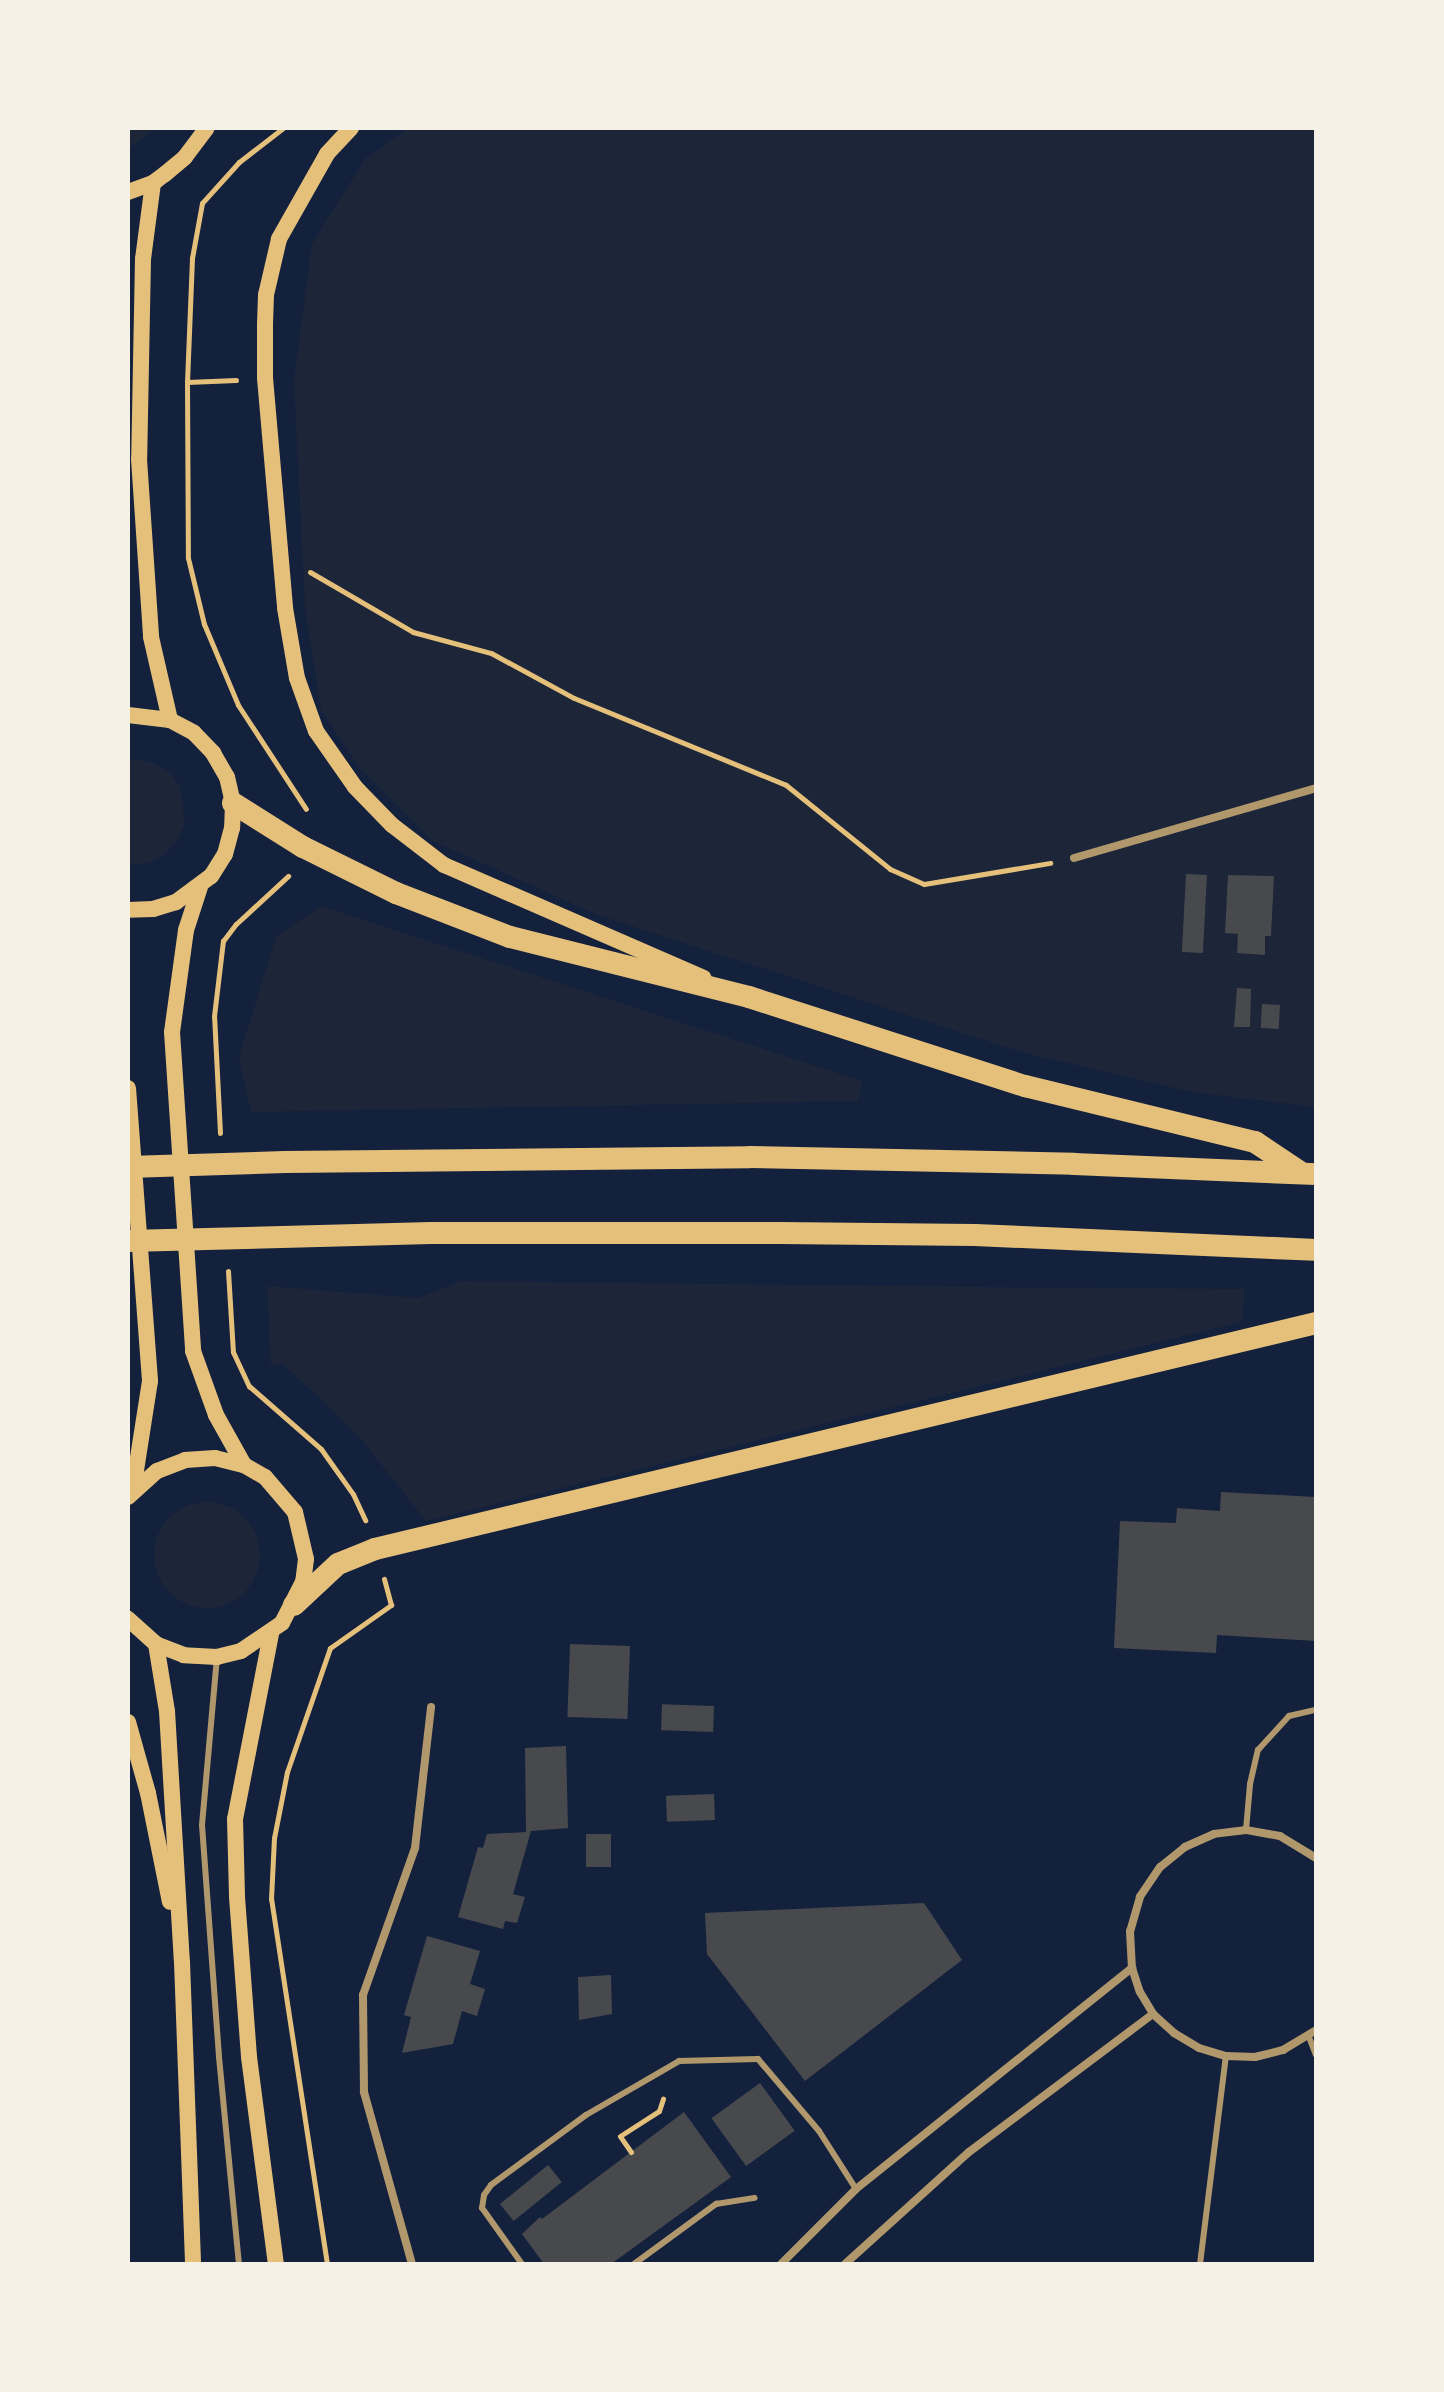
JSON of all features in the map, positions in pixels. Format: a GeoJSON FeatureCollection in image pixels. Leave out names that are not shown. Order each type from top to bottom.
{"type":"FeatureCollection","features":[{"type":"Feature","properties":{"kind":"highway"},"geometry":{"type":"LineString","coordinates":[[233,803],[303,847],[396,893],[510,937],[749,997],[1025,1086],[1255,1142],[1308,1174]]}},
{"type":"Feature","properties":{"kind":"highway"},"geometry":{"type":"LineString","coordinates":[[128,1167],[346,1160],[750,1157],[979,1161],[1308,1174]]}},
{"type":"Feature","properties":{"kind":"highway"},"geometry":{"type":"LineString","coordinates":[[128,1241],[431,1233],[780,1233],[975,1235],[1316,1250]]}},
{"type":"Feature","properties":{"kind":"highway"},"geometry":{"type":"LineString","coordinates":[[294,1605],[338,1564],[375,1549],[1316,1323]]}},
{"type":"Feature","properties":{"kind":"main road"},"geometry":{"type":"LineString","coordinates":[[128,192],[153,183],[185,157],[207,128]]}},
{"type":"Feature","properties":{"kind":"main road"},"geometry":{"type":"LineString","coordinates":[[351,128],[327,154],[279,239],[266,295],[265,378],[283,554],[285,608],[297,678],[316,731],[355,787],[392,825],[444,865],[749,997]]}},
{"type":"Feature","properties":{"kind":"main road"},"geometry":{"type":"LineString","coordinates":[[153,183],[143,259],[139,459],[151,637],[170,720]]}},
{"type":"Feature","properties":{"kind":"main road"},"geometry":{"type":"LineString","coordinates":[[128,715],[170,720],[194,733],[213,753],[227,777],[233,803],[232,828],[225,854],[200,887],[186,930],[172,1032],[193,1351],[216,1415],[244,1465]]}},
{"type":"Feature","properties":{"kind":"main road"},"geometry":{"type":"LineString","coordinates":[[128,910],[153,909],[176,902],[200,887]]}},
{"type":"Feature","properties":{"kind":"main road"},"geometry":{"type":"LineString","coordinates":[[128,1088],[150,1351],[150,1381],[131,1493]]}},
{"type":"Feature","properties":{"kind":"main road"},"geometry":{"type":"LineString","coordinates":[[128,1619],[156,1644],[184,1655],[217,1657],[241,1651],[271,1634],[294,1605],[303,1582],[306,1559],[295,1512],[265,1477],[244,1465],[215,1458],[185,1460],[157,1471],[131,1493]]}},
{"type":"Feature","properties":{"kind":"main road"},"geometry":{"type":"LineString","coordinates":[[271,1634],[235,1819],[237,1897],[249,2057],[276,2264]]}},
{"type":"Feature","properties":{"kind":"main road"},"geometry":{"type":"LineString","coordinates":[[156,1644],[165,1688],[182,1962],[193,2264]]}},
{"type":"Feature","properties":{"kind":"main road"},"geometry":{"type":"LineString","coordinates":[[128,1722],[148,1793],[182,1962]]}},
{"type":"Feature","properties":{"kind":"street"},"geometry":{"type":"LineString","coordinates":[[1074,858],[1316,788]]}},
{"type":"Feature","properties":{"kind":"street"},"geometry":{"type":"LineString","coordinates":[[412,2264],[364,2092],[363,1995],[415,1848],[431,1707]]}},
{"type":"Feature","properties":{"kind":"street"},"geometry":{"type":"LineString","coordinates":[[1312,2034],[1283,2050],[1255,2057],[1226,2056],[1199,2048],[1174,2033],[1153,2014],[1140,1992],[1132,1968],[1130,1931],[1140,1897],[1160,1867],[1185,1847],[1214,1834],[1246,1830],[1280,1836],[1316,1858]]}},
{"type":"Feature","properties":{"kind":"street"},"geometry":{"type":"LineString","coordinates":[[781,2264],[856,2189],[1132,1968]]}},
{"type":"Feature","properties":{"kind":"street"},"geometry":{"type":"LineString","coordinates":[[845,2264],[969,2152],[1153,2014]]}},
{"type":"Feature","properties":{"kind":"lane"},"geometry":{"type":"LineString","coordinates":[[217,1657],[202,1825],[219,2057],[239,2264]]}},
{"type":"Feature","properties":{"kind":"lane"},"geometry":{"type":"LineString","coordinates":[[1246,1830],[1250,1784],[1258,1750],[1289,1716],[1316,1710]]}},
{"type":"Feature","properties":{"kind":"lane"},"geometry":{"type":"LineString","coordinates":[[1312,2034],[1316,2055]]}},
{"type":"Feature","properties":{"kind":"lane"},"geometry":{"type":"LineString","coordinates":[[1200,2264],[1226,2056]]}},
{"type":"Feature","properties":{"kind":"lane"},"geometry":{"type":"LineString","coordinates":[[522,2264],[482,2208],[484,2195],[491,2185],[586,2115],[679,2061],[758,2059],[832,2152],[856,2189]]}},
{"type":"Feature","properties":{"kind":"lane"},"geometry":{"type":"LineString","coordinates":[[634,2264],[716,2204],[755,2198]]}},
{"type":"Feature","properties":{"kind":"path"},"geometry":{"type":"LineString","coordinates":[[216,1064],[214,1016],[223,941],[236,924],[286,880],[313,823],[297,792],[238,705],[204,624],[188,558],[187,382],[192,258],[202,203],[239,162],[283,128]]}},
{"type":"Feature","properties":{"kind":"path"},"geometry":{"type":"LineString","coordinates":[[187,382],[265,378]]}},
{"type":"Feature","properties":{"kind":"path"},"geometry":{"type":"LineString","coordinates":[[283,554],[413,632],[491,653],[574,698],[786,785],[890,869],[924,884],[956,881],[1074,858]]}},
{"type":"Feature","properties":{"kind":"path"},"geometry":{"type":"LineString","coordinates":[[233,1352],[249,1386],[321,1449],[353,1494],[375,1549],[391,1605],[330,1648],[287,1772],[274,1838],[271,1899],[327,2264]]}},
{"type":"Feature","properties":{"kind":"path"},"geometry":{"type":"LineString","coordinates":[[631,2152],[620,2136],[659,2111],[679,2061]]}},
{"type":"Feature","properties":{"kind":"shaded area"},"geometry":{"type":"Polygon","coordinates":[[[128,128],[156,128],[128,149],[128,128]]]}},
{"type":"Feature","properties":{"kind":"shaded area"},"geometry":{"type":"Polygon","coordinates":[[[409,128],[1316,128],[1316,1107],[1192,1092],[1025,1053],[598,915],[433,841],[359,767],[321,710],[305,606],[294,380],[312,244],[365,159],[409,128]]]}},
{"type":"Feature","properties":{"kind":"shaded area"},"geometry":{"type":"Polygon","coordinates":[[[128,760],[153,763],[169,772],[180,787],[185,823],[178,840],[165,854],[149,863],[128,865],[128,760]]]}},
{"type":"Feature","properties":{"kind":"shaded area"},"geometry":{"type":"Polygon","coordinates":[[[321,906],[862,1081],[858,1101],[251,1112],[239,1057],[276,937],[321,906]]]}},
{"type":"Feature","properties":{"kind":"shaded area"},"geometry":{"type":"Polygon","coordinates":[[[461,1281],[1245,1289],[1242,1322],[426,1521],[357,1434],[283,1364],[271,1365],[267,1286],[418,1298],[461,1281]]]}},
{"type":"Feature","properties":{"kind":"shaded area"},"geometry":{"type":"Polygon","coordinates":[[[207,1502],[227,1506],[244,1518],[256,1535],[260,1555],[256,1575],[244,1592],[227,1604],[207,1608],[187,1604],[170,1592],[158,1575],[154,1555],[158,1535],[170,1518],[187,1506],[207,1502]]]}},
{"type":"Feature","properties":{"kind":"building"},"geometry":{"type":"Polygon","coordinates":[[[1186,874],[1207,875],[1203,953],[1182,952],[1186,874]]]}},
{"type":"Feature","properties":{"kind":"building"},"geometry":{"type":"Polygon","coordinates":[[[1228,875],[1274,876],[1271,936],[1265,936],[1265,955],[1237,953],[1238,934],[1225,933],[1228,875]]]}},
{"type":"Feature","properties":{"kind":"building"},"geometry":{"type":"Polygon","coordinates":[[[1237,988],[1251,989],[1250,1027],[1234,1027],[1237,988]]]}},
{"type":"Feature","properties":{"kind":"building"},"geometry":{"type":"Polygon","coordinates":[[[1262,1004],[1280,1005],[1279,1029],[1261,1028],[1262,1004]]]}},
{"type":"Feature","properties":{"kind":"building"},"geometry":{"type":"Polygon","coordinates":[[[1221,1492],[1316,1497],[1316,1641],[1217,1635],[1216,1653],[1114,1648],[1120,1521],[1176,1523],[1177,1508],[1220,1511],[1221,1492]]]}},
{"type":"Feature","properties":{"kind":"building"},"geometry":{"type":"Polygon","coordinates":[[[570,1644],[630,1646],[627,1719],[567,1717],[570,1644]]]}},
{"type":"Feature","properties":{"kind":"building"},"geometry":{"type":"Polygon","coordinates":[[[662,1704],[714,1706],[713,1732],[661,1730],[662,1704]]]}},
{"type":"Feature","properties":{"kind":"building"},"geometry":{"type":"Polygon","coordinates":[[[566,1746],[568,1828],[531,1831],[513,1894],[525,1897],[517,1923],[505,1921],[503,1929],[458,1917],[478,1847],[483,1848],[487,1834],[526,1832],[525,1748],[566,1746]]]}},
{"type":"Feature","properties":{"kind":"building"},"geometry":{"type":"Polygon","coordinates":[[[714,1794],[715,1820],[667,1822],[666,1796],[714,1794]]]}},
{"type":"Feature","properties":{"kind":"building"},"geometry":{"type":"Polygon","coordinates":[[[586,1834],[611,1834],[611,1867],[586,1867],[586,1834]]]}},
{"type":"Feature","properties":{"kind":"building"},"geometry":{"type":"Polygon","coordinates":[[[924,1903],[962,1960],[805,2081],[707,1954],[705,1913],[924,1903]]]}},
{"type":"Feature","properties":{"kind":"building"},"geometry":{"type":"Polygon","coordinates":[[[427,1936],[480,1951],[470,1984],[485,1989],[477,2016],[462,2011],[453,2044],[402,2053],[411,2017],[404,2015],[427,1936]]]}},
{"type":"Feature","properties":{"kind":"building"},"geometry":{"type":"Polygon","coordinates":[[[611,1975],[612,2014],[579,2020],[578,1977],[611,1975]]]}},
{"type":"Feature","properties":{"kind":"building"},"geometry":{"type":"Polygon","coordinates":[[[760,2083],[795,2131],[746,2166],[711,2118],[760,2083]]]}},
{"type":"Feature","properties":{"kind":"building"},"geometry":{"type":"Polygon","coordinates":[[[684,2112],[731,2177],[611,2264],[544,2264],[522,2234],[540,2217],[542,2219],[684,2112]]]}},
{"type":"Feature","properties":{"kind":"building"},"geometry":{"type":"Polygon","coordinates":[[[548,2165],[562,2182],[514,2221],[500,2204],[548,2165]]]}}]}
